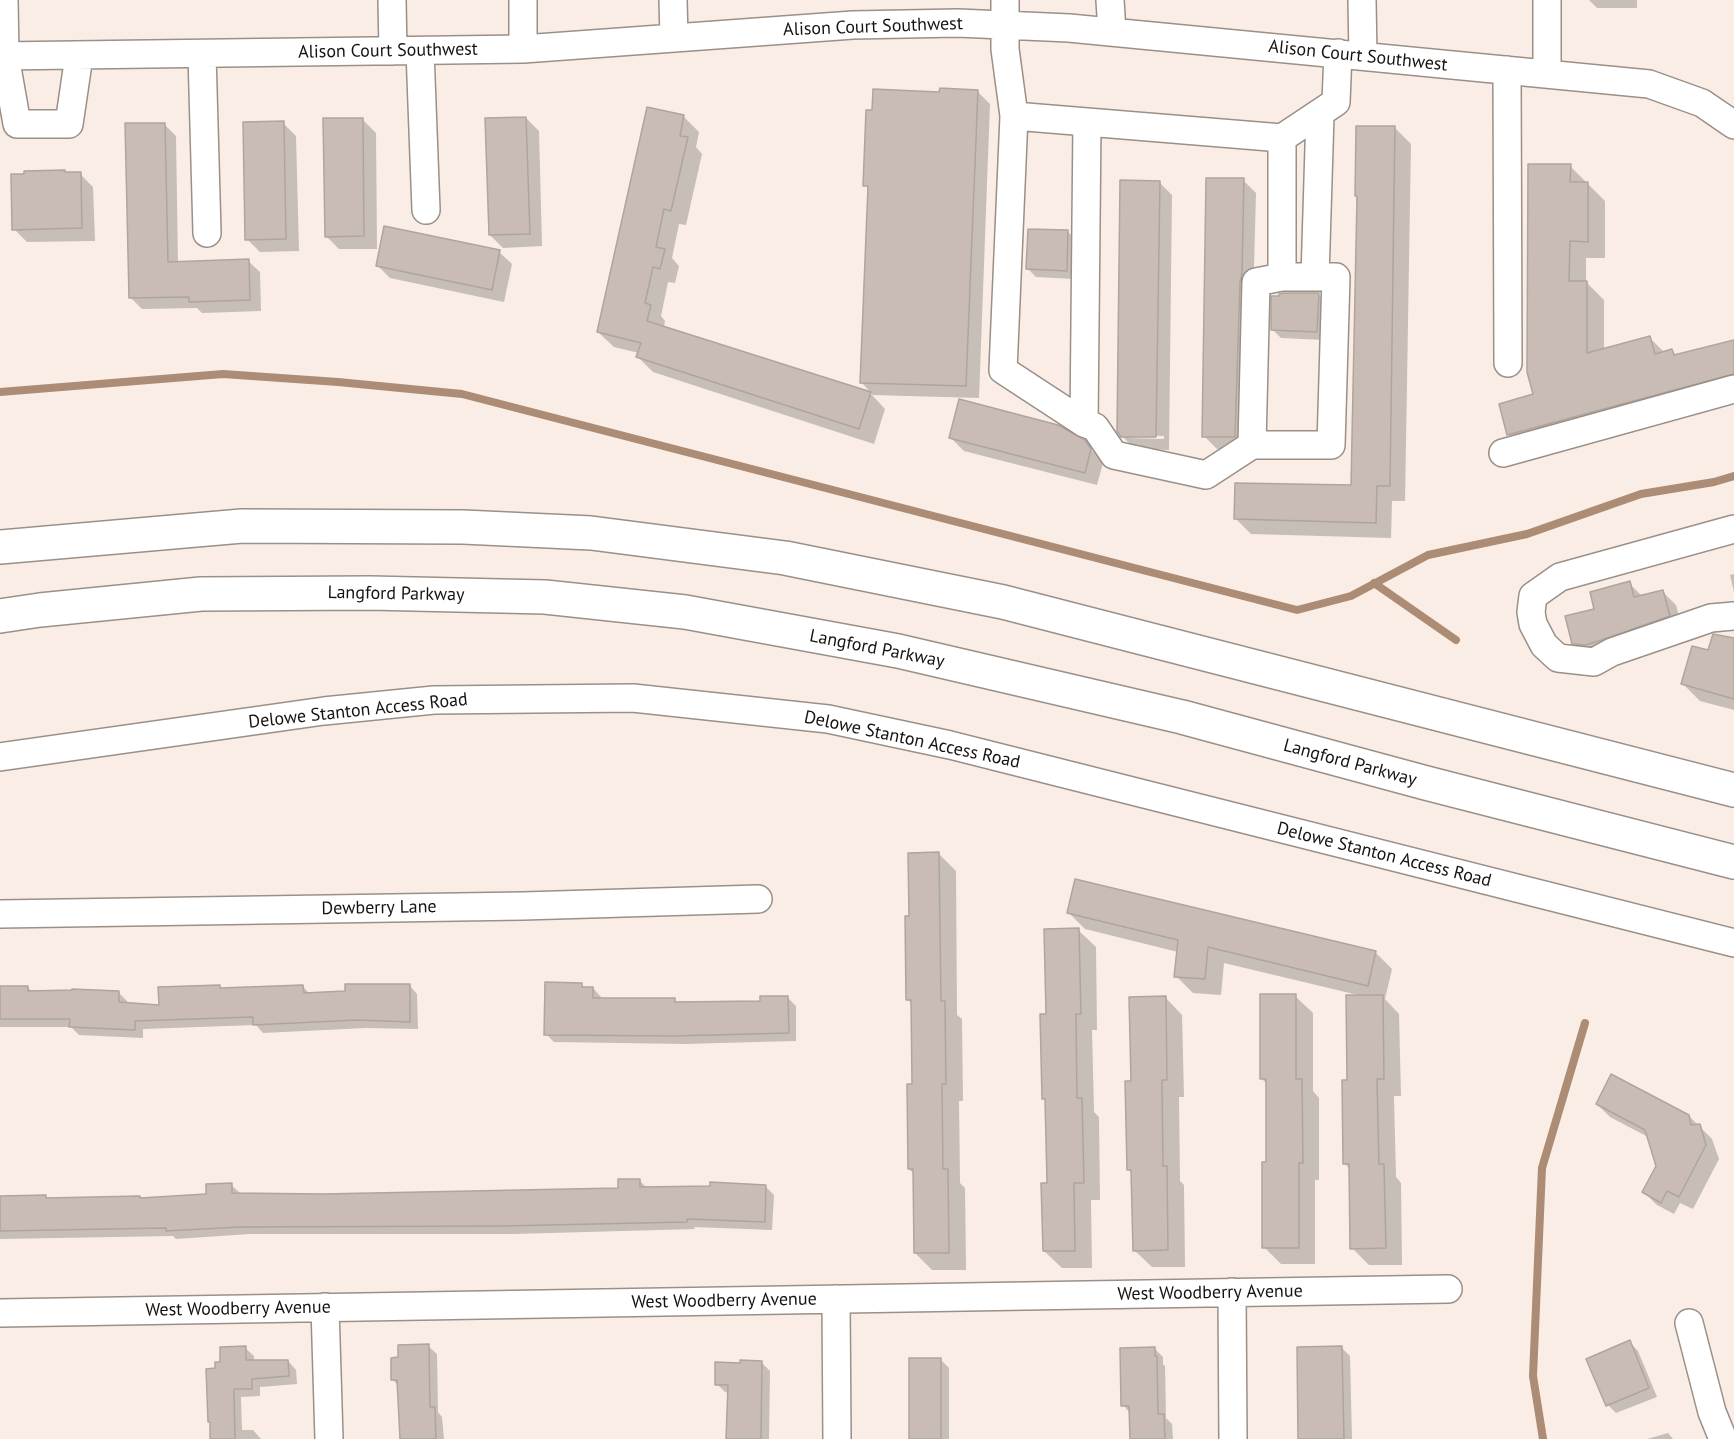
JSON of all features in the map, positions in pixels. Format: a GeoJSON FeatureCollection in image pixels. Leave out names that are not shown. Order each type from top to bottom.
{"type":"FeatureCollection","features":[{"type":"Feature","properties":{"kind":"highway"},"geometry":{"type":"LineString","coordinates":[[0,547],[242,526],[462,527],[591,533],[785,558],[1003,602],[1734,790]]}},
{"type":"Feature","properties":{"kind":"highway","name":"Langford Parkway"},"geometry":{"type":"LineString","coordinates":[[0,616],[201,594],[370,593],[545,597],[685,612],[898,651],[1182,717],[1437,786],[1734,862]]}},
{"type":"Feature","properties":{"kind":"street"},"geometry":{"type":"LineString","coordinates":[[4,0],[2,56],[17,124],[69,124],[79,56]]}},
{"type":"Feature","properties":{"kind":"street"},"geometry":{"type":"LineString","coordinates":[[392,0],[393,51]]}},
{"type":"Feature","properties":{"kind":"street"},"geometry":{"type":"LineString","coordinates":[[523,0],[523,49]]}},
{"type":"Feature","properties":{"kind":"street"},"geometry":{"type":"LineString","coordinates":[[673,0],[674,39]]}},
{"type":"Feature","properties":{"kind":"street"},"geometry":{"type":"LineString","coordinates":[[1110,0],[1112,32]]}},
{"type":"Feature","properties":{"kind":"street"},"geometry":{"type":"LineString","coordinates":[[1014,116],[1282,138],[1320,115],[1336,102],[1351,55],[1362,0]]}},
{"type":"Feature","properties":{"kind":"street"},"geometry":{"type":"LineString","coordinates":[[1547,74],[1548,0]]}},
{"type":"Feature","properties":{"kind":"street"},"geometry":{"type":"LineString","coordinates":[[1006,12],[1005,49],[1014,116],[1003,370],[1084,423],[1095,427],[1114,455],[1206,475],[1252,445],[1331,445],[1320,115]]}},
{"type":"Feature","properties":{"kind":"street","name":"Alison Court Southwest"},"geometry":{"type":"LineString","coordinates":[[2,56],[523,49],[853,26],[958,23],[1006,12],[1112,32],[1649,84],[1702,103],[1734,125]]}},
{"type":"Feature","properties":{"kind":"street"},"geometry":{"type":"LineString","coordinates":[[420,51],[426,210]]}},
{"type":"Feature","properties":{"kind":"street"},"geometry":{"type":"LineString","coordinates":[[202,54],[207,233]]}},
{"type":"Feature","properties":{"kind":"street"},"geometry":{"type":"LineString","coordinates":[[1507,70],[1508,363]]}},
{"type":"Feature","properties":{"kind":"street"},"geometry":{"type":"LineString","coordinates":[[1084,423],[1087,122]]}},
{"type":"Feature","properties":{"kind":"street"},"geometry":{"type":"LineString","coordinates":[[1282,138],[1282,278]]}},
{"type":"Feature","properties":{"kind":"street"},"geometry":{"type":"LineString","coordinates":[[1252,445],[1256,282],[1282,278],[1325,277]]}},
{"type":"Feature","properties":{"kind":"street"},"geometry":{"type":"LineString","coordinates":[[1503,453],[1734,389]]}},
{"type":"Feature","properties":{"kind":"street"},"geometry":{"type":"LineString","coordinates":[[1734,529],[1560,577],[1533,596],[1531,612],[1533,624],[1544,645],[1558,658],[1594,662],[1611,652],[1711,618],[1734,616]]}},
{"type":"Feature","properties":{"kind":"street","name":"Delowe Stanton Access Road"},"geometry":{"type":"LineString","coordinates":[[0,757],[324,711],[434,700],[633,698],[656,700],[828,719],[950,745],[1734,943]]}},
{"type":"Feature","properties":{"kind":"street","name":"Dewberry Lane"},"geometry":{"type":"LineString","coordinates":[[0,914],[524,906],[758,899]]}},
{"type":"Feature","properties":{"kind":"street","name":"West Woodberry Avenue"},"geometry":{"type":"LineString","coordinates":[[0,1313],[1448,1289]]}},
{"type":"Feature","properties":{"kind":"street"},"geometry":{"type":"LineString","coordinates":[[1232,1292],[1233,1439]]}},
{"type":"Feature","properties":{"kind":"street"},"geometry":{"type":"LineString","coordinates":[[836,1299],[837,1439]]}},
{"type":"Feature","properties":{"kind":"street"},"geometry":{"type":"LineString","coordinates":[[325,1307],[329,1439]]}},
{"type":"Feature","properties":{"kind":"street"},"geometry":{"type":"LineString","coordinates":[[1689,1323],[1712,1412],[1723,1439]]}},
{"type":"Feature","properties":{"kind":"building"},"geometry":{"type":"Polygon","coordinates":[[[940,88],[978,90],[966,386],[860,383],[868,186],[863,186],[866,110],[872,110],[873,89],[939,92],[940,88]]]}},
{"type":"Feature","properties":{"kind":"building"},"geometry":{"type":"Polygon","coordinates":[[[647,107],[684,115],[680,136],[688,137],[671,211],[664,209],[656,247],[665,249],[660,269],[653,267],[645,303],[651,305],[647,321],[871,392],[859,429],[636,357],[641,343],[597,332],[647,107]]]}},
{"type":"Feature","properties":{"kind":"building"},"geometry":{"type":"Polygon","coordinates":[[[526,117],[530,234],[489,235],[485,118],[526,117]]]}},
{"type":"Feature","properties":{"kind":"building"},"geometry":{"type":"Polygon","coordinates":[[[323,118],[363,118],[364,236],[325,237],[323,118]]]}},
{"type":"Feature","properties":{"kind":"building"},"geometry":{"type":"Polygon","coordinates":[[[284,121],[286,239],[245,240],[243,122],[284,121]]]}},
{"type":"Feature","properties":{"kind":"building"},"geometry":{"type":"Polygon","coordinates":[[[125,123],[165,123],[168,262],[249,259],[250,300],[189,302],[189,297],[129,298],[125,123]]]}},
{"type":"Feature","properties":{"kind":"building"},"geometry":{"type":"Polygon","coordinates":[[[1356,126],[1395,126],[1390,486],[1377,486],[1376,523],[1234,519],[1235,483],[1351,485],[1357,196],[1355,196],[1356,126]]]}},
{"type":"Feature","properties":{"kind":"building"},"geometry":{"type":"Polygon","coordinates":[[[1528,164],[1571,164],[1570,182],[1588,182],[1588,242],[1570,241],[1569,281],[1587,281],[1587,353],[1650,336],[1655,354],[1672,349],[1674,355],[1734,340],[1734,374],[1507,435],[1499,404],[1533,394],[1527,372],[1528,164]]]}},
{"type":"Feature","properties":{"kind":"building"},"geometry":{"type":"Polygon","coordinates":[[[65,170],[65,172],[81,172],[82,228],[12,230],[11,174],[24,174],[24,171],[65,170]]]}},
{"type":"Feature","properties":{"kind":"building"},"geometry":{"type":"Polygon","coordinates":[[[1206,178],[1244,178],[1235,437],[1202,437],[1206,178]]]}},
{"type":"Feature","properties":{"kind":"building"},"geometry":{"type":"Polygon","coordinates":[[[1120,180],[1160,181],[1156,437],[1121,437],[1117,431],[1120,180]]]}},
{"type":"Feature","properties":{"kind":"building"},"geometry":{"type":"Polygon","coordinates":[[[384,226],[500,250],[492,290],[376,266],[384,226]]]}},
{"type":"Feature","properties":{"kind":"building"},"geometry":{"type":"Polygon","coordinates":[[[1028,229],[1068,230],[1067,271],[1026,269],[1028,229]]]}},
{"type":"Feature","properties":{"kind":"building"},"geometry":{"type":"Polygon","coordinates":[[[1284,293],[1319,293],[1317,332],[1271,330],[1271,296],[1284,293]]]}},
{"type":"Feature","properties":{"kind":"building"},"geometry":{"type":"Polygon","coordinates":[[[959,399],[1058,425],[1085,440],[1091,449],[1085,473],[949,438],[959,399]]]}},
{"type":"Feature","properties":{"kind":"building"},"geometry":{"type":"Polygon","coordinates":[[[1630,581],[1634,597],[1663,590],[1670,616],[1585,645],[1572,644],[1565,616],[1594,609],[1590,592],[1630,581]]]}},
{"type":"Feature","properties":{"kind":"building"},"geometry":{"type":"Polygon","coordinates":[[[1713,634],[1734,638],[1734,699],[1681,684],[1692,646],[1708,650],[1713,634]]]}},
{"type":"Feature","properties":{"kind":"building"},"geometry":{"type":"Polygon","coordinates":[[[939,852],[941,1001],[945,1001],[946,1084],[942,1084],[943,1169],[948,1169],[949,1253],[914,1253],[913,1169],[908,1169],[907,1084],[912,1084],[911,1000],[906,1000],[905,916],[909,916],[908,853],[939,852]]]}},
{"type":"Feature","properties":{"kind":"building"},"geometry":{"type":"Polygon","coordinates":[[[1075,879],[1376,951],[1368,986],[1208,947],[1205,979],[1174,977],[1178,940],[1067,913],[1075,879]]]}},
{"type":"Feature","properties":{"kind":"building"},"geometry":{"type":"Polygon","coordinates":[[[1079,928],[1081,1014],[1076,1014],[1077,1098],[1082,1098],[1084,1183],[1074,1183],[1075,1251],[1043,1251],[1041,1183],[1047,1183],[1040,1014],[1046,1014],[1044,929],[1079,928]]]}},
{"type":"Feature","properties":{"kind":"building"},"geometry":{"type":"Polygon","coordinates":[[[545,982],[582,983],[582,987],[593,987],[593,998],[675,998],[675,1002],[760,1001],[760,996],[788,996],[789,1033],[674,1036],[544,1035],[545,982]]]}},
{"type":"Feature","properties":{"kind":"building"},"geometry":{"type":"Polygon","coordinates":[[[345,984],[410,984],[410,1022],[357,1020],[253,1025],[253,1017],[135,1021],[135,1030],[69,1027],[70,1019],[0,1019],[0,986],[28,986],[28,991],[72,989],[119,991],[119,1002],[159,1005],[158,987],[220,985],[220,988],[303,985],[304,993],[345,991],[345,984]]]}},
{"type":"Feature","properties":{"kind":"building"},"geometry":{"type":"Polygon","coordinates":[[[1260,994],[1296,994],[1296,1079],[1302,1079],[1303,1163],[1299,1163],[1299,1248],[1262,1248],[1262,1162],[1266,1162],[1266,1079],[1260,1079],[1260,994]]]}},
{"type":"Feature","properties":{"kind":"building"},"geometry":{"type":"Polygon","coordinates":[[[1346,995],[1383,995],[1384,1079],[1377,1079],[1379,1164],[1384,1164],[1386,1248],[1350,1249],[1349,1164],[1343,1164],[1342,1080],[1347,1080],[1346,995]]]}},
{"type":"Feature","properties":{"kind":"building"},"geometry":{"type":"Polygon","coordinates":[[[1166,996],[1167,1080],[1162,1080],[1163,1166],[1167,1166],[1168,1250],[1133,1251],[1131,1170],[1127,1170],[1125,1081],[1131,1081],[1129,997],[1166,996]]]}},
{"type":"Feature","properties":{"kind":"building"},"geometry":{"type":"Polygon","coordinates":[[[1611,1074],[1689,1115],[1691,1125],[1700,1124],[1706,1145],[1679,1197],[1667,1191],[1661,1203],[1642,1192],[1656,1166],[1645,1130],[1596,1104],[1611,1074]]]}},
{"type":"Feature","properties":{"kind":"building"},"geometry":{"type":"Polygon","coordinates":[[[618,1179],[640,1179],[640,1187],[710,1186],[710,1182],[766,1185],[765,1222],[687,1219],[687,1222],[504,1226],[0,1231],[0,1196],[46,1195],[46,1198],[140,1196],[140,1198],[206,1194],[206,1184],[232,1183],[232,1193],[323,1194],[618,1188],[618,1179]]]}},
{"type":"Feature","properties":{"kind":"building"},"geometry":{"type":"Polygon","coordinates":[[[1630,1340],[1649,1388],[1606,1406],[1586,1359],[1630,1340]]]}},
{"type":"Feature","properties":{"kind":"building"},"geometry":{"type":"Polygon","coordinates":[[[429,1344],[430,1407],[435,1407],[436,1439],[400,1439],[397,1380],[391,1380],[391,1358],[398,1357],[398,1345],[429,1344]]]}},
{"type":"Feature","properties":{"kind":"building"},"geometry":{"type":"Polygon","coordinates":[[[246,1346],[246,1360],[288,1360],[289,1376],[252,1379],[252,1389],[234,1389],[235,1439],[210,1439],[206,1369],[215,1368],[215,1362],[220,1362],[220,1347],[246,1346]]]}},
{"type":"Feature","properties":{"kind":"building"},"geometry":{"type":"Polygon","coordinates":[[[1342,1346],[1344,1439],[1298,1439],[1297,1347],[1342,1346]]]}},
{"type":"Feature","properties":{"kind":"building"},"geometry":{"type":"Polygon","coordinates":[[[1155,1347],[1158,1414],[1164,1414],[1165,1439],[1130,1439],[1129,1406],[1121,1406],[1120,1348],[1155,1347]]]}},
{"type":"Feature","properties":{"kind":"building"},"geometry":{"type":"Polygon","coordinates":[[[909,1358],[941,1358],[941,1439],[909,1439],[909,1358]]]}},
{"type":"Feature","properties":{"kind":"building"},"geometry":{"type":"Polygon","coordinates":[[[740,1360],[762,1361],[761,1439],[726,1439],[728,1385],[715,1385],[715,1362],[740,1363],[740,1360]]]}},
{"type":"Feature","properties":{"kind":"waterway"},"geometry":{"type":"LineString","coordinates":[[0,392],[223,374],[462,394],[1297,610],[1351,596],[1428,555],[1527,534],[1641,494],[1714,482],[1734,476]]}},
{"type":"Feature","properties":{"kind":"waterway"},"geometry":{"type":"LineString","coordinates":[[1374,583],[1456,640]]}},
{"type":"Feature","properties":{"kind":"waterway"},"geometry":{"type":"LineString","coordinates":[[1543,1439],[1533,1376],[1542,1168],[1585,1023]]}}]}
